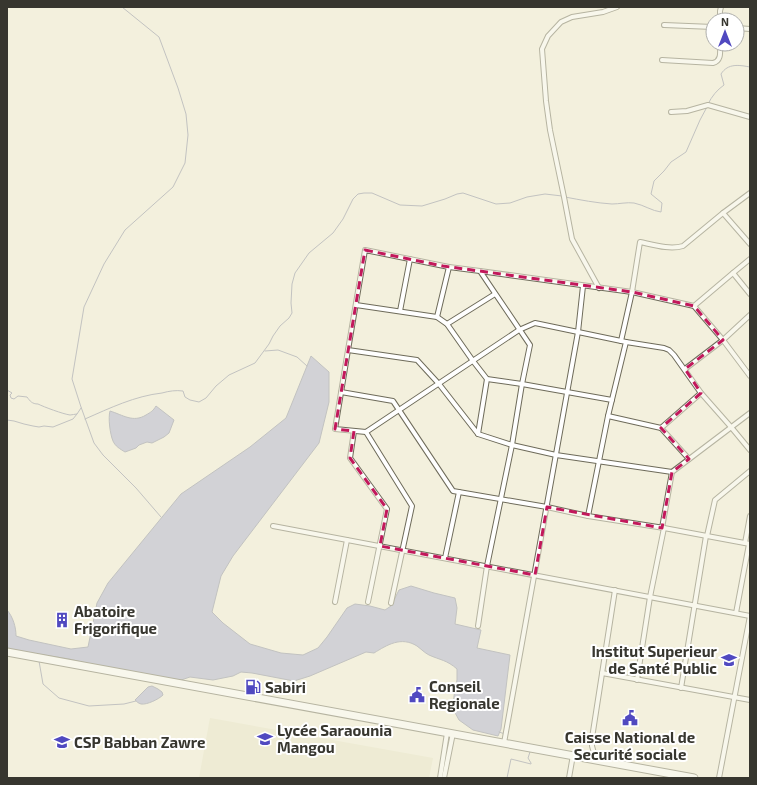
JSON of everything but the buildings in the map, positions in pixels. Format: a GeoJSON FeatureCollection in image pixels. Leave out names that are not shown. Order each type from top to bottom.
{"type":"FeatureCollection","features":[{"type":"Feature","properties":{"kind":"highway"},"geometry":{"type":"LineString","coordinates":[[7,652],[450,733],[505,739],[596,760],[675,776],[694,778]]}},
{"type":"Feature","properties":{"kind":"street"},"geometry":{"type":"LineString","coordinates":[[599,288],[572,239],[550,130],[542,48],[548,36],[561,22],[572,17],[603,12],[617,7]]}},
{"type":"Feature","properties":{"kind":"street"},"geometry":{"type":"LineString","coordinates":[[664,25],[705,27]]}},
{"type":"Feature","properties":{"kind":"street"},"geometry":{"type":"LineString","coordinates":[[662,60],[717,62],[719,59],[719,52]]}},
{"type":"Feature","properties":{"kind":"street"},"geometry":{"type":"LineString","coordinates":[[671,112],[687,111],[708,105],[750,117]]}},
{"type":"Feature","properties":{"kind":"street"},"geometry":{"type":"LineString","coordinates":[[588,516],[624,341],[640,242],[677,248],[683,246],[750,193]]}},
{"type":"Feature","properties":{"kind":"street"},"geometry":{"type":"LineString","coordinates":[[723,213],[750,244]]}},
{"type":"Feature","properties":{"kind":"street"},"geometry":{"type":"LineString","coordinates":[[750,376],[723,340],[694,306],[632,292],[449,267],[365,250],[335,429],[366,432],[519,330],[535,322],[669,350],[701,393],[750,450]]}},
{"type":"Feature","properties":{"kind":"street"},"geometry":{"type":"LineString","coordinates":[[400,311],[410,259]]}},
{"type":"Feature","properties":{"kind":"street"},"geometry":{"type":"LineString","coordinates":[[694,306],[750,259]]}},
{"type":"Feature","properties":{"kind":"street"},"geometry":{"type":"LineString","coordinates":[[437,316],[449,267]]}},
{"type":"Feature","properties":{"kind":"street"},"geometry":{"type":"LineString","coordinates":[[478,626],[530,346],[480,271]]}},
{"type":"Feature","properties":{"kind":"street"},"geometry":{"type":"LineString","coordinates":[[733,273],[750,294]]}},
{"type":"Feature","properties":{"kind":"street"},"geometry":{"type":"LineString","coordinates":[[505,739],[568,392],[578,332],[583,286]]}},
{"type":"Feature","properties":{"kind":"street"},"geometry":{"type":"LineString","coordinates":[[447,324],[495,294]]}},
{"type":"Feature","properties":{"kind":"street"},"geometry":{"type":"LineString","coordinates":[[356,305],[437,316],[447,324],[487,379],[612,400]]}},
{"type":"Feature","properties":{"kind":"street"},"geometry":{"type":"LineString","coordinates":[[685,370],[723,340],[750,315]]}},
{"type":"Feature","properties":{"kind":"street"},"geometry":{"type":"LineString","coordinates":[[348,350],[417,360],[478,434],[512,445],[556,455],[672,472],[750,413]]}},
{"type":"Feature","properties":{"kind":"street"},"geometry":{"type":"LineString","coordinates":[[478,434],[487,379]]}},
{"type":"Feature","properties":{"kind":"street"},"geometry":{"type":"LineString","coordinates":[[341,392],[393,401],[453,491],[748,544]]}},
{"type":"Feature","properties":{"kind":"street"},"geometry":{"type":"LineString","coordinates":[[661,428],[701,393]]}},
{"type":"Feature","properties":{"kind":"street"},"geometry":{"type":"LineString","coordinates":[[608,416],[661,428],[690,459]]}},
{"type":"Feature","properties":{"kind":"street"},"geometry":{"type":"LineString","coordinates":[[354,431],[350,458],[387,509],[368,602]]}},
{"type":"Feature","properties":{"kind":"street"},"geometry":{"type":"LineString","coordinates":[[366,432],[412,506],[391,603]]}},
{"type":"Feature","properties":{"kind":"street"},"geometry":{"type":"LineString","coordinates":[[681,688],[707,536],[715,500],[750,471]]}},
{"type":"Feature","properties":{"kind":"street"},"geometry":{"type":"LineString","coordinates":[[637,680],[672,472]]}},
{"type":"Feature","properties":{"kind":"street"},"geometry":{"type":"LineString","coordinates":[[445,558],[458,492]]}},
{"type":"Feature","properties":{"kind":"street"},"geometry":{"type":"LineString","coordinates":[[736,613],[748,544],[750,516]]}},
{"type":"Feature","properties":{"kind":"street"},"geometry":{"type":"LineString","coordinates":[[273,526],[750,616],[719,778]]}},
{"type":"Feature","properties":{"kind":"street"},"geometry":{"type":"LineString","coordinates":[[335,602],[347,540]]}},
{"type":"Feature","properties":{"kind":"street"},"geometry":{"type":"LineString","coordinates":[[596,760],[592,746],[592,738],[615,590]]}},
{"type":"Feature","properties":{"kind":"street"},"geometry":{"type":"LineString","coordinates":[[602,674],[750,700]]}},
{"type":"Feature","properties":{"kind":"street"},"geometry":{"type":"LineString","coordinates":[[440,778],[450,733]]}},
{"type":"Feature","properties":{"kind":"street"},"geometry":{"type":"LineString","coordinates":[[444,778],[450,733]]}},
{"type":"Feature","properties":{"kind":"street"},"geometry":{"type":"LineString","coordinates":[[569,778],[573,755]]}},
{"type":"Feature","properties":{"kind":"highlighted area"},"geometry":{"type":"Polygon","coordinates":[[[365,250],[443,266],[632,292],[694,306],[723,340],[685,369],[701,393],[661,428],[689,459],[672,472],[662,528],[547,507],[535,575],[380,546],[387,509],[350,458],[354,431],[335,429],[365,250]]]}},
{"type":"Feature","properties":{"kind":"shaded area","name":"Lycée Saraounia Mangou"},"geometry":{"type":"Polygon","coordinates":[[[210,718],[433,758],[429,778],[199,778],[210,718]]]}},
{"type":"Feature","properties":{"kind":"water"},"geometry":{"type":"Polygon","coordinates":[[[311,356],[329,372],[329,402],[319,443],[233,556],[221,576],[212,612],[223,623],[250,644],[281,653],[303,655],[318,648],[347,608],[355,604],[385,610],[391,606],[399,590],[411,586],[455,598],[457,608],[455,624],[481,630],[477,648],[510,655],[501,729],[498,736],[473,730],[459,720],[453,709],[457,669],[447,662],[428,654],[411,643],[394,643],[374,653],[366,652],[310,676],[294,681],[241,672],[233,676],[213,680],[190,677],[181,680],[7,649],[7,610],[14,622],[16,636],[71,649],[88,647],[97,603],[108,583],[181,494],[250,447],[286,418],[311,356]]]}},
{"type":"Feature","properties":{"kind":"water"},"geometry":{"type":"Polygon","coordinates":[[[156,406],[174,420],[169,433],[152,443],[147,442],[125,452],[116,446],[110,430],[110,411],[128,418],[137,418],[149,413],[156,406]]]}},
{"type":"Feature","properties":{"kind":"water"},"geometry":{"type":"Polygon","coordinates":[[[152,686],[162,692],[163,695],[146,704],[141,704],[135,700],[148,687],[152,686]]]}},
{"type":"Feature","properties":{"kind":"waterway"},"geometry":{"type":"LineString","coordinates":[[122,7],[159,37],[186,114],[188,135],[185,163],[173,187],[125,230],[104,264],[84,307],[72,379],[94,443],[103,455],[136,488],[161,517]]}},
{"type":"Feature","properties":{"kind":"waterway"},"geometry":{"type":"LineString","coordinates":[[708,104],[715,93],[724,85],[721,74],[724,70],[730,66],[750,67]]}},
{"type":"Feature","properties":{"kind":"waterway"},"geometry":{"type":"LineString","coordinates":[[565,197],[606,204],[634,203],[661,212],[662,203],[651,194],[654,181],[671,162],[686,152],[707,107]]}},
{"type":"Feature","properties":{"kind":"waterway"},"geometry":{"type":"LineString","coordinates":[[85,419],[132,400],[170,391],[183,391],[185,397],[199,402],[206,398],[216,386],[229,375],[255,363],[280,326],[292,313],[292,284],[295,273],[309,253],[333,233],[343,219],[353,199],[358,194],[372,193],[400,205],[422,206],[463,193],[496,204],[510,203],[527,197],[545,194],[562,196]]}},
{"type":"Feature","properties":{"kind":"waterway"},"geometry":{"type":"LineString","coordinates":[[265,351],[278,350],[297,357],[307,366]]}},
{"type":"Feature","properties":{"kind":"waterway"},"geometry":{"type":"LineString","coordinates":[[7,390],[12,393],[10,395],[11,398],[14,399],[18,396],[27,397],[33,403],[70,415],[77,414],[81,408]]}},
{"type":"Feature","properties":{"kind":"waterway"},"geometry":{"type":"LineString","coordinates":[[7,420],[39,427],[53,427],[73,419],[77,414]]}},
{"type":"Feature","properties":{"kind":"waterway"},"geometry":{"type":"LineString","coordinates":[[39,661],[43,684],[59,698],[89,706],[124,704],[136,701]]}},
{"type":"Feature","properties":{"kind":"waterway"},"geometry":{"type":"LineString","coordinates":[[499,732],[505,734]]}},
{"type":"Feature","properties":{"kind":"waterway"},"geometry":{"type":"LineString","coordinates":[[507,778],[511,759],[531,764],[528,758],[530,752]]}},
{"type":"Feature","properties":{"kind":"place","name":"Abatoire Frigorifique"},"geometry":{"type":"Point","coordinates":[62,620]}},
{"type":"Feature","properties":{"kind":"place","name":"Institut Superieur de Santé Public"},"geometry":{"type":"Point","coordinates":[729,660]}},
{"type":"Feature","properties":{"kind":"place","name":"Sabiri"},"geometry":{"type":"Point","coordinates":[253,687]}},
{"type":"Feature","properties":{"kind":"place","name":"Conseil Regionale"},"geometry":{"type":"Point","coordinates":[417,695]}},
{"type":"Feature","properties":{"kind":"place","name":"Caisse National de Securité sociale"},"geometry":{"type":"Point","coordinates":[630,718]}},
{"type":"Feature","properties":{"kind":"place","name":"Lycée Saraounia Mangou"},"geometry":{"type":"Point","coordinates":[265,739]}},
{"type":"Feature","properties":{"kind":"place","name":"CSP Babban Zawre"},"geometry":{"type":"Point","coordinates":[62,742]}}]}
